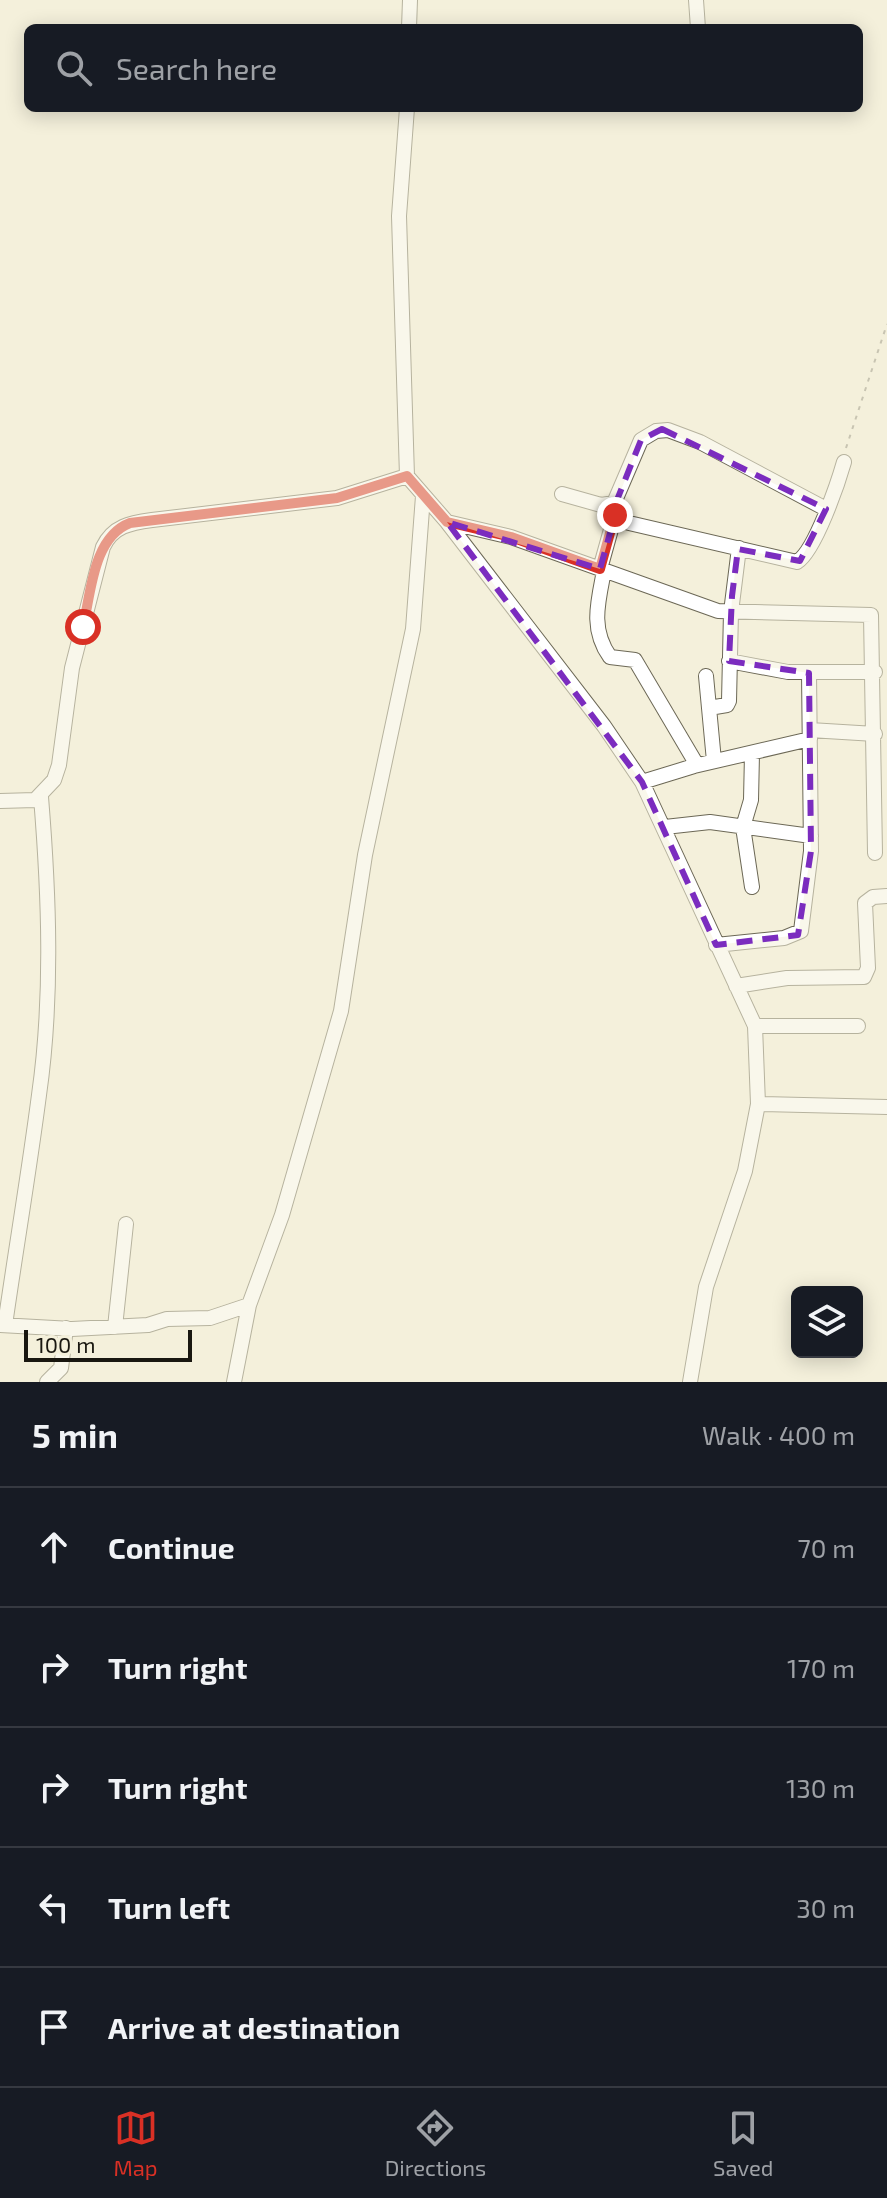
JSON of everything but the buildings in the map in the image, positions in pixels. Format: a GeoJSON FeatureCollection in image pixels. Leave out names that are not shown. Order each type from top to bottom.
{"type":"FeatureCollection","features":[{"type":"Feature","properties":{"kind":"street"},"geometry":{"type":"LineString","coordinates":[[409,24],[410,0]]}},
{"type":"Feature","properties":{"kind":"street"},"geometry":{"type":"LineString","coordinates":[[696,0],[698,24]]}},
{"type":"Feature","properties":{"kind":"street"},"geometry":{"type":"LineString","coordinates":[[407,112],[399,216],[407,476],[447,522],[604,726],[642,782],[755,1026],[758,1104],[745,1171],[706,1287],[690,1382]]}},
{"type":"Feature","properties":{"kind":"street"},"geometry":{"type":"LineString","coordinates":[[697,765],[635,660],[610,657],[604,648],[596,618],[611,511],[641,440],[662,429],[700,442],[826,509]]}},
{"type":"Feature","properties":{"kind":"street"},"geometry":{"type":"LineString","coordinates":[[562,494],[611,511],[629,523],[800,561],[826,509],[844,462]]}},
{"type":"Feature","properties":{"kind":"street"},"geometry":{"type":"LineString","coordinates":[[0,801],[29,802],[41,797],[54,780],[59,765],[72,668],[103,547],[113,532],[130,523],[337,498],[407,476]]}},
{"type":"Feature","properties":{"kind":"street"},"geometry":{"type":"LineString","coordinates":[[234,1382],[249,1305],[282,1215],[341,1011],[365,855],[413,629],[423,496]]}},
{"type":"Feature","properties":{"kind":"street"},"geometry":{"type":"LineString","coordinates":[[447,522],[511,537],[689,602],[731,612],[869,613],[874,623],[875,853]]}},
{"type":"Feature","properties":{"kind":"street"},"geometry":{"type":"LineString","coordinates":[[709,708],[729,703],[731,612],[739,548]]}},
{"type":"Feature","properties":{"kind":"street"},"geometry":{"type":"LineString","coordinates":[[729,661],[809,673],[875,672]]}},
{"type":"Feature","properties":{"kind":"street"},"geometry":{"type":"LineString","coordinates":[[716,945],[800,933],[811,836],[809,673]]}},
{"type":"Feature","properties":{"kind":"street"},"geometry":{"type":"LineString","coordinates":[[706,676],[714,761]]}},
{"type":"Feature","properties":{"kind":"street"},"geometry":{"type":"LineString","coordinates":[[642,782],[697,765],[752,754],[810,734],[875,734]]}},
{"type":"Feature","properties":{"kind":"street"},"geometry":{"type":"LineString","coordinates":[[752,754],[751,800],[743,827],[752,887]]}},
{"type":"Feature","properties":{"kind":"street"},"geometry":{"type":"LineString","coordinates":[[41,797],[47,883],[45,1026],[39,1096],[3,1325],[115,1327],[210,1318],[249,1305]]}},
{"type":"Feature","properties":{"kind":"street"},"geometry":{"type":"LineString","coordinates":[[665,827],[710,822],[811,836]]}},
{"type":"Feature","properties":{"kind":"street"},"geometry":{"type":"LineString","coordinates":[[736,986],[787,978],[864,977],[868,968],[865,903],[873,897],[887,896]]}},
{"type":"Feature","properties":{"kind":"street"},"geometry":{"type":"LineString","coordinates":[[755,1026],[858,1026]]}},
{"type":"Feature","properties":{"kind":"street"},"geometry":{"type":"LineString","coordinates":[[758,1104],[887,1107]]}},
{"type":"Feature","properties":{"kind":"street"},"geometry":{"type":"LineString","coordinates":[[115,1327],[126,1224]]}},
{"type":"Feature","properties":{"kind":"street"},"geometry":{"type":"LineString","coordinates":[[53,1380],[61,1368],[66,1328]]}},
{"type":"Feature","properties":{"kind":"path"},"geometry":{"type":"LineString","coordinates":[[844,462],[856,415],[887,324]]}},
{"type":"Feature","properties":{"kind":"highlighted area"},"geometry":{"type":"Polygon","coordinates":[[[662,429],[826,509],[800,561],[738,549],[732,596],[729,661],[809,673],[811,851],[798,935],[716,945],[642,782],[447,522],[600,569],[615,515],[606,506],[615,505],[641,440],[662,429]]]}},
{"type":"Feature","properties":{"kind":"route"},"geometry":{"type":"LineString","coordinates":[[83,627],[103,547],[113,532],[130,523],[337,498],[407,476],[447,522],[511,537],[600,569],[615,515]]}}]}
